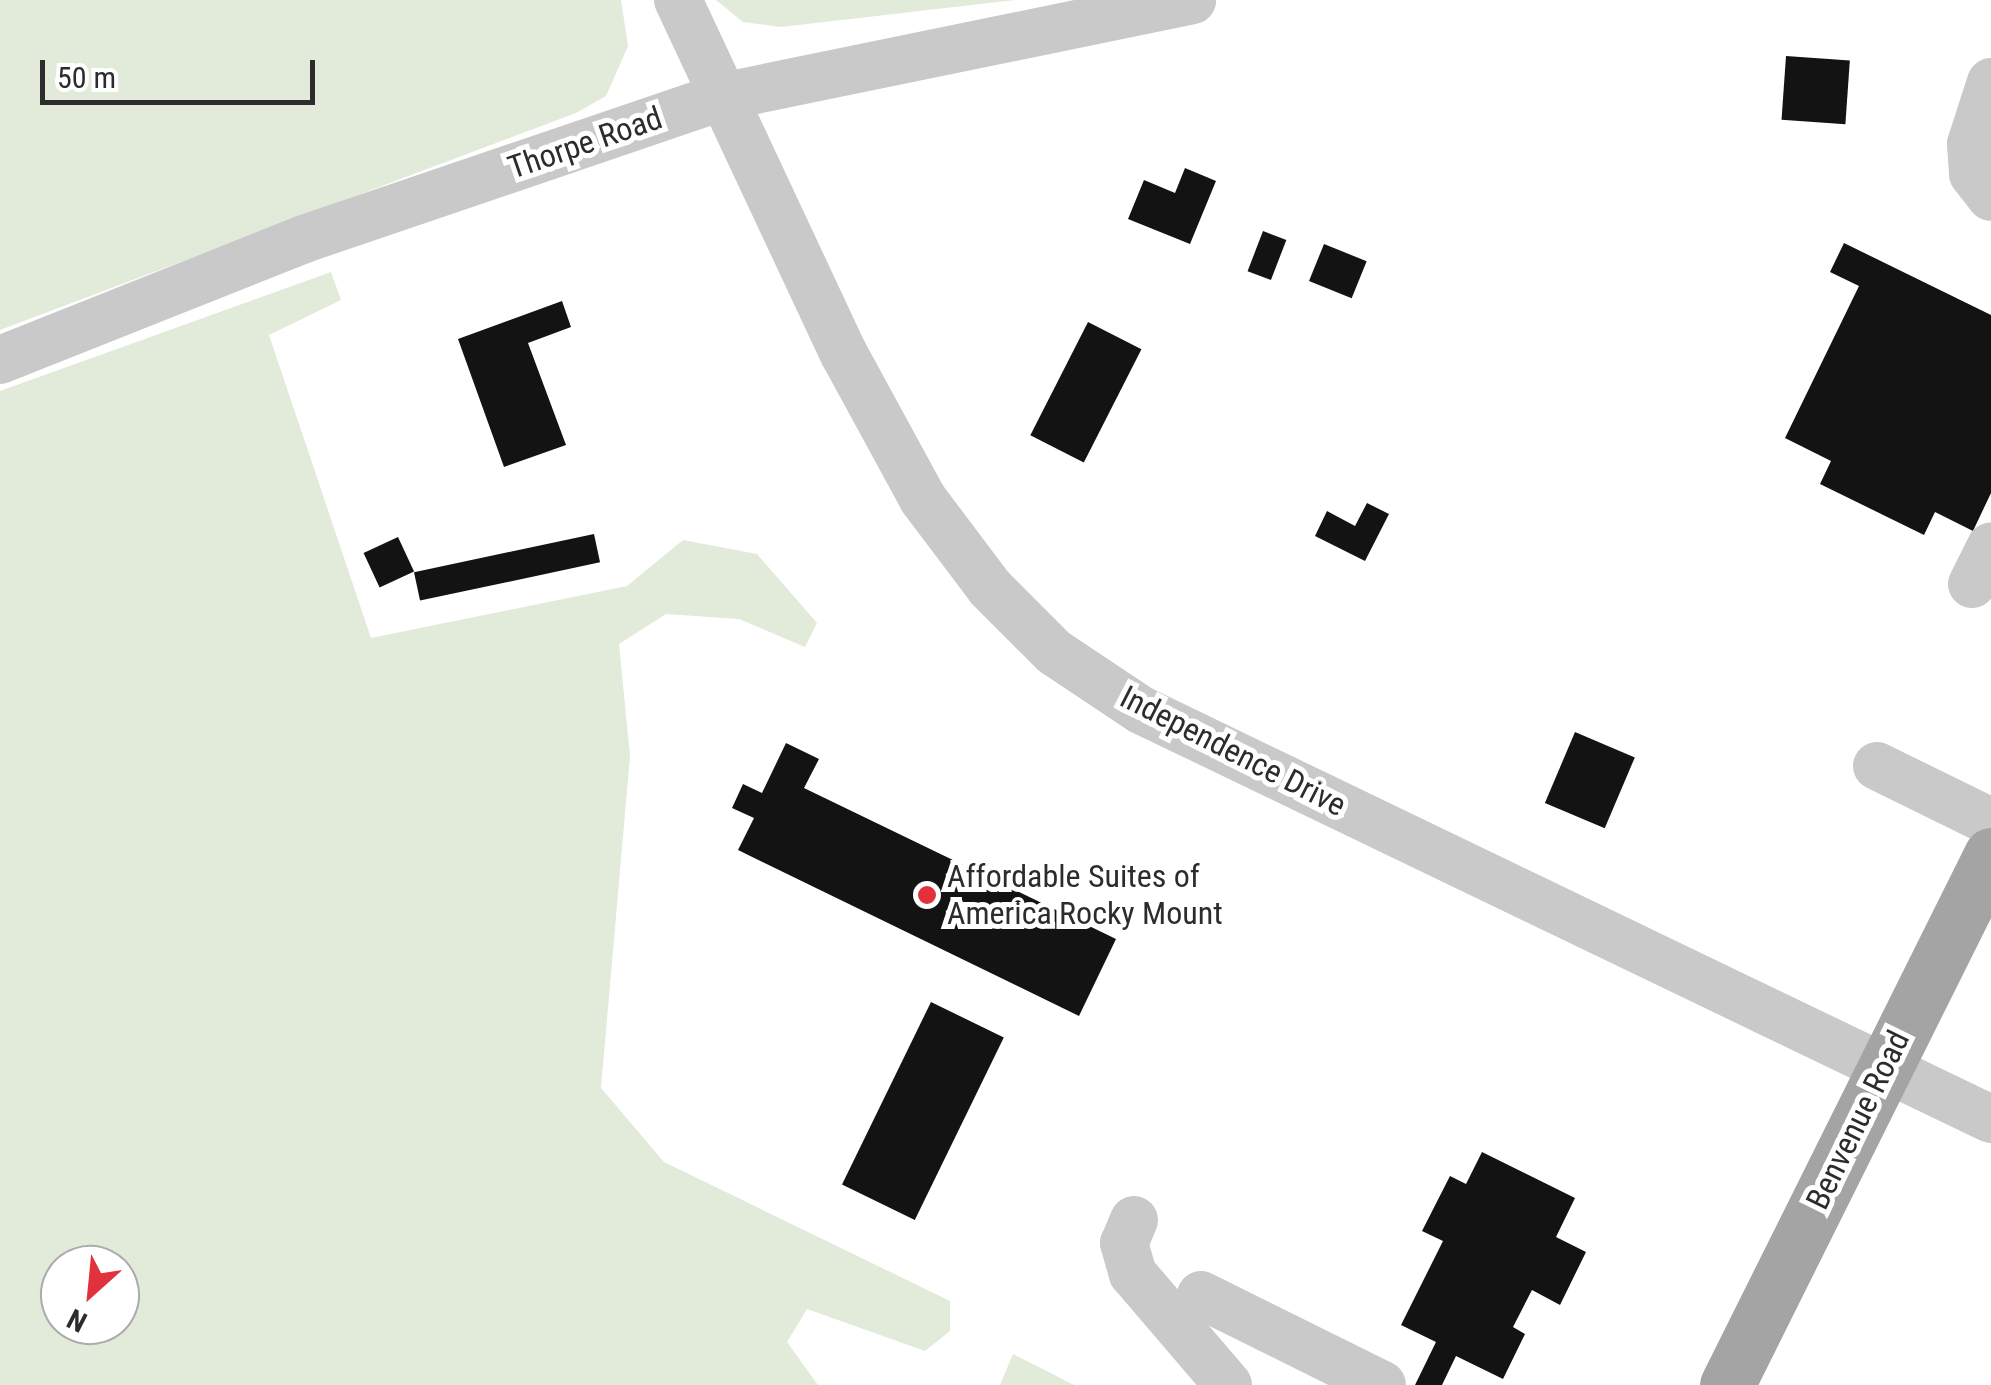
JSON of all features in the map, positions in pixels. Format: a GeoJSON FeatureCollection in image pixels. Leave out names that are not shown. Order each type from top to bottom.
{"type":"FeatureCollection","features":[{"type":"Feature","properties":{"kind":"main road","name":"Benvenue Road"},"geometry":{"type":"LineString","coordinates":[[1727,1385],[1989,857]]}},
{"type":"Feature","properties":{"kind":"street","name":"Independence Drive"},"geometry":{"type":"LineString","coordinates":[[678,0],[844,354],[923,500],[990,588],[1054,652],[1141,710],[1991,1119]]}},
{"type":"Feature","properties":{"kind":"street","name":"Thorpe Road"},"geometry":{"type":"LineString","coordinates":[[0,360],[304,239],[722,97],[1192,0]]}},
{"type":"Feature","properties":{"kind":"street"},"geometry":{"type":"LineString","coordinates":[[1991,82],[1972,144],[1973,174],[1991,197]]}},
{"type":"Feature","properties":{"kind":"street"},"geometry":{"type":"LineString","coordinates":[[1877,766],[1989,857]]}},
{"type":"Feature","properties":{"kind":"street"},"geometry":{"type":"LineString","coordinates":[[1134,1220],[1125,1257],[1192,1314],[1382,1385]]}},
{"type":"Feature","properties":{"kind":"street"},"geometry":{"type":"LineString","coordinates":[[1192,1314],[1228,1385]]}},
{"type":"Feature","properties":{"kind":"green space"},"geometry":{"type":"Polygon","coordinates":[[[0,0],[621,0],[628,46],[606,96],[576,113],[0,330],[0,0]]]}},
{"type":"Feature","properties":{"kind":"green space"},"geometry":{"type":"Polygon","coordinates":[[[716,0],[1015,0],[781,27],[743,22],[716,0]]]}},
{"type":"Feature","properties":{"kind":"green space"},"geometry":{"type":"Polygon","coordinates":[[[331,272],[341,300],[269,335],[371,638],[627,586],[683,540],[757,554],[817,623],[805,647],[739,619],[666,614],[619,644],[630,756],[601,1088],[664,1162],[950,1301],[950,1331],[925,1351],[807,1309],[787,1342],[818,1385],[0,1385],[0,391],[331,272]]]}},
{"type":"Feature","properties":{"kind":"green space"},"geometry":{"type":"Polygon","coordinates":[[[1013,1354],[1074,1385],[1000,1385],[1013,1354]]]}},
{"type":"Feature","properties":{"kind":"building"},"geometry":{"type":"Polygon","coordinates":[[[1786,56],[1850,60],[1845,124],[1782,120],[1786,56]]]}},
{"type":"Feature","properties":{"kind":"building"},"geometry":{"type":"Polygon","coordinates":[[[1185,168],[1216,181],[1190,244],[1128,219],[1144,180],[1175,193],[1185,168]]]}},
{"type":"Feature","properties":{"kind":"building"},"geometry":{"type":"Polygon","coordinates":[[[1263,231],[1286,240],[1271,280],[1248,271],[1263,231]]]}},
{"type":"Feature","properties":{"kind":"building"},"geometry":{"type":"Polygon","coordinates":[[[1844,243],[1991,315],[1991,493],[1973,531],[1935,512],[1924,535],[1820,484],[1831,461],[1785,438],[1859,286],[1830,272],[1844,243]]]}},
{"type":"Feature","properties":{"kind":"building"},"geometry":{"type":"Polygon","coordinates":[[[1324,244],[1367,261],[1352,298],[1309,281],[1324,244]]]}},
{"type":"Feature","properties":{"kind":"building"},"geometry":{"type":"Polygon","coordinates":[[[562,301],[571,327],[528,343],[566,445],[504,467],[458,339],[562,301]]]}},
{"type":"Feature","properties":{"kind":"building"},"geometry":{"type":"Polygon","coordinates":[[[1088,322],[1141,349],[1084,462],[1030,435],[1088,322]]]}},
{"type":"Feature","properties":{"kind":"building"},"geometry":{"type":"Polygon","coordinates":[[[1367,503],[1389,514],[1365,561],[1315,536],[1327,511],[1355,526],[1367,503]]]}},
{"type":"Feature","properties":{"kind":"building"},"geometry":{"type":"Polygon","coordinates":[[[594,534],[600,562],[420,601],[414,572],[594,534]]]}},
{"type":"Feature","properties":{"kind":"building"},"geometry":{"type":"Polygon","coordinates":[[[398,537],[414,571],[380,587],[364,553],[398,537]]]}},
{"type":"Feature","properties":{"kind":"building"},"geometry":{"type":"Polygon","coordinates":[[[1575,732],[1635,757],[1605,828],[1545,803],[1575,732]]]}},
{"type":"Feature","properties":{"kind":"building","name":"Affordable Suites of America Rocky Mount"},"geometry":{"type":"Polygon","coordinates":[[[786,743],[819,759],[804,788],[1116,939],[1079,1016],[738,850],[754,818],[732,808],[743,784],[762,793],[786,743]]]}},
{"type":"Feature","properties":{"kind":"building"},"geometry":{"type":"Polygon","coordinates":[[[931,1002],[1004,1038],[915,1220],[842,1184],[931,1002]]]}},
{"type":"Feature","properties":{"kind":"building"},"geometry":{"type":"Polygon","coordinates":[[[1482,1152],[1575,1198],[1556,1237],[1586,1252],[1560,1305],[1532,1290],[1513,1327],[1525,1334],[1503,1379],[1456,1356],[1442,1385],[1415,1385],[1436,1342],[1401,1325],[1443,1241],[1422,1231],[1450,1176],[1466,1184],[1482,1152]]]}},
{"type":"Feature","properties":{"kind":"place","name":"Affordable Suites of America Rocky Mount"},"geometry":{"type":"Point","coordinates":[927,895]}}]}
